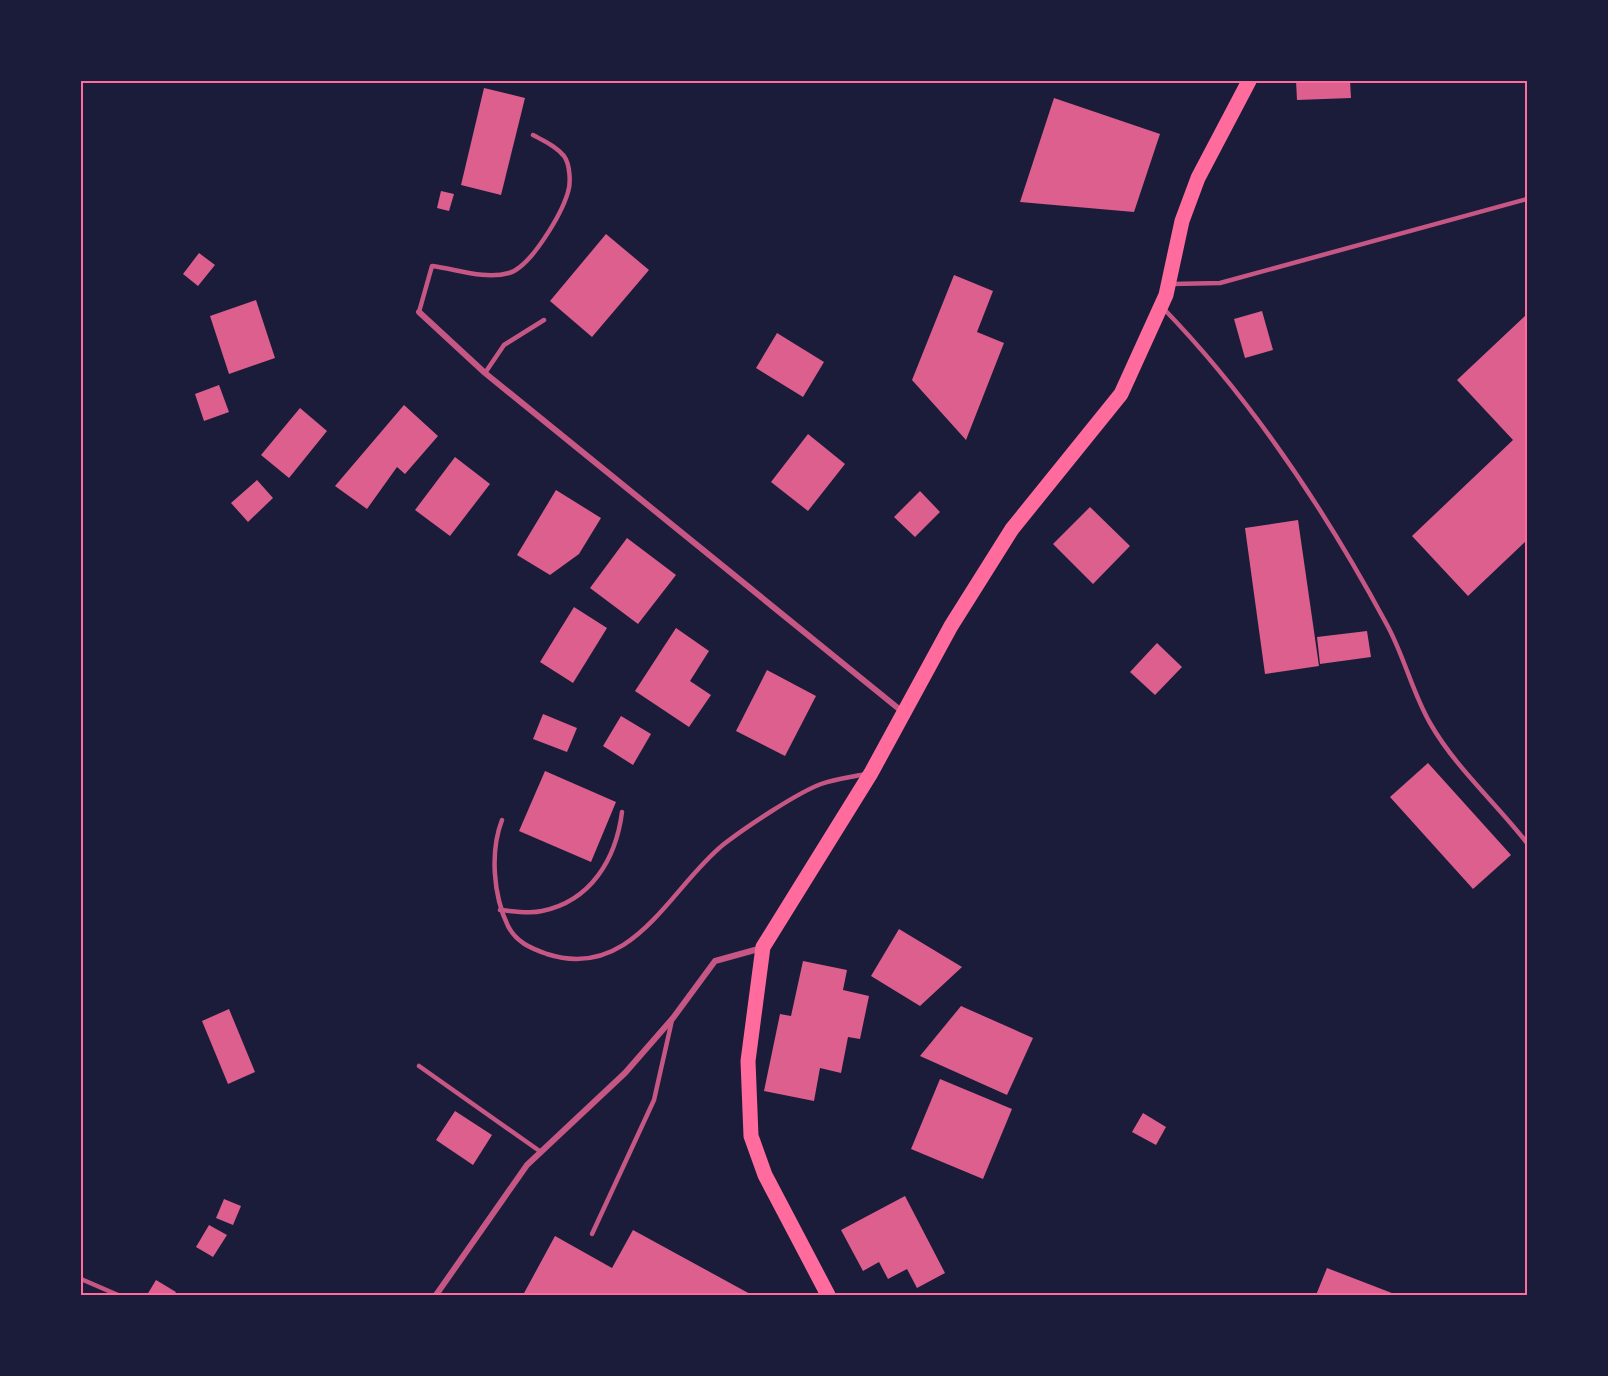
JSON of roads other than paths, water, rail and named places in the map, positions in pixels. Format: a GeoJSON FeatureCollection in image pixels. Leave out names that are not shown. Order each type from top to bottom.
{"type":"FeatureCollection","features":[{"type":"Feature","properties":{"kind":"main road"},"geometry":{"type":"LineString","coordinates":[[828,1295],[765,1175],[751,1136],[748,1061],[763,947],[871,773],[951,626],[1011,529],[1121,394],[1169,285],[1182,221],[1198,178],[1249,81]]}},
{"type":"Feature","properties":{"kind":"street"},"geometry":{"type":"LineString","coordinates":[[418,312],[485,373],[905,713]]}},
{"type":"Feature","properties":{"kind":"street"},"geometry":{"type":"LineString","coordinates":[[436,1295],[527,1165],[625,1073],[673,1018],[715,961],[763,947]]}},
{"type":"Feature","properties":{"kind":"lane"},"geometry":{"type":"LineString","coordinates":[[418,312],[432,266],[486,276],[511,273],[522,265],[538,247],[569,191],[569,172],[565,157],[550,144],[533,135]]}},
{"type":"Feature","properties":{"kind":"lane"},"geometry":{"type":"LineString","coordinates":[[1169,285],[1220,283],[1527,199]]}},
{"type":"Feature","properties":{"kind":"lane"},"geometry":{"type":"LineString","coordinates":[[1161,307],[1205,353],[1312,494],[1388,625],[1429,722],[1445,747],[1527,843]]}},
{"type":"Feature","properties":{"kind":"lane"},"geometry":{"type":"LineString","coordinates":[[485,373],[504,345],[544,320]]}},
{"type":"Feature","properties":{"kind":"lane"},"geometry":{"type":"LineString","coordinates":[[502,820],[496,835],[500,910],[511,932],[525,946],[562,959],[602,955],[627,944],[647,927],[707,859],[725,843],[821,784],[871,773]]}},
{"type":"Feature","properties":{"kind":"lane"},"geometry":{"type":"LineString","coordinates":[[500,910],[540,912],[565,905],[589,888],[605,867],[619,837],[622,812]]}},
{"type":"Feature","properties":{"kind":"lane"},"geometry":{"type":"LineString","coordinates":[[592,1234],[654,1100],[673,1018]]}},
{"type":"Feature","properties":{"kind":"lane"},"geometry":{"type":"LineString","coordinates":[[419,1066],[542,1152]]}},
{"type":"Feature","properties":{"kind":"lane"},"geometry":{"type":"LineString","coordinates":[[81,1280],[118,1295]]}}]}
